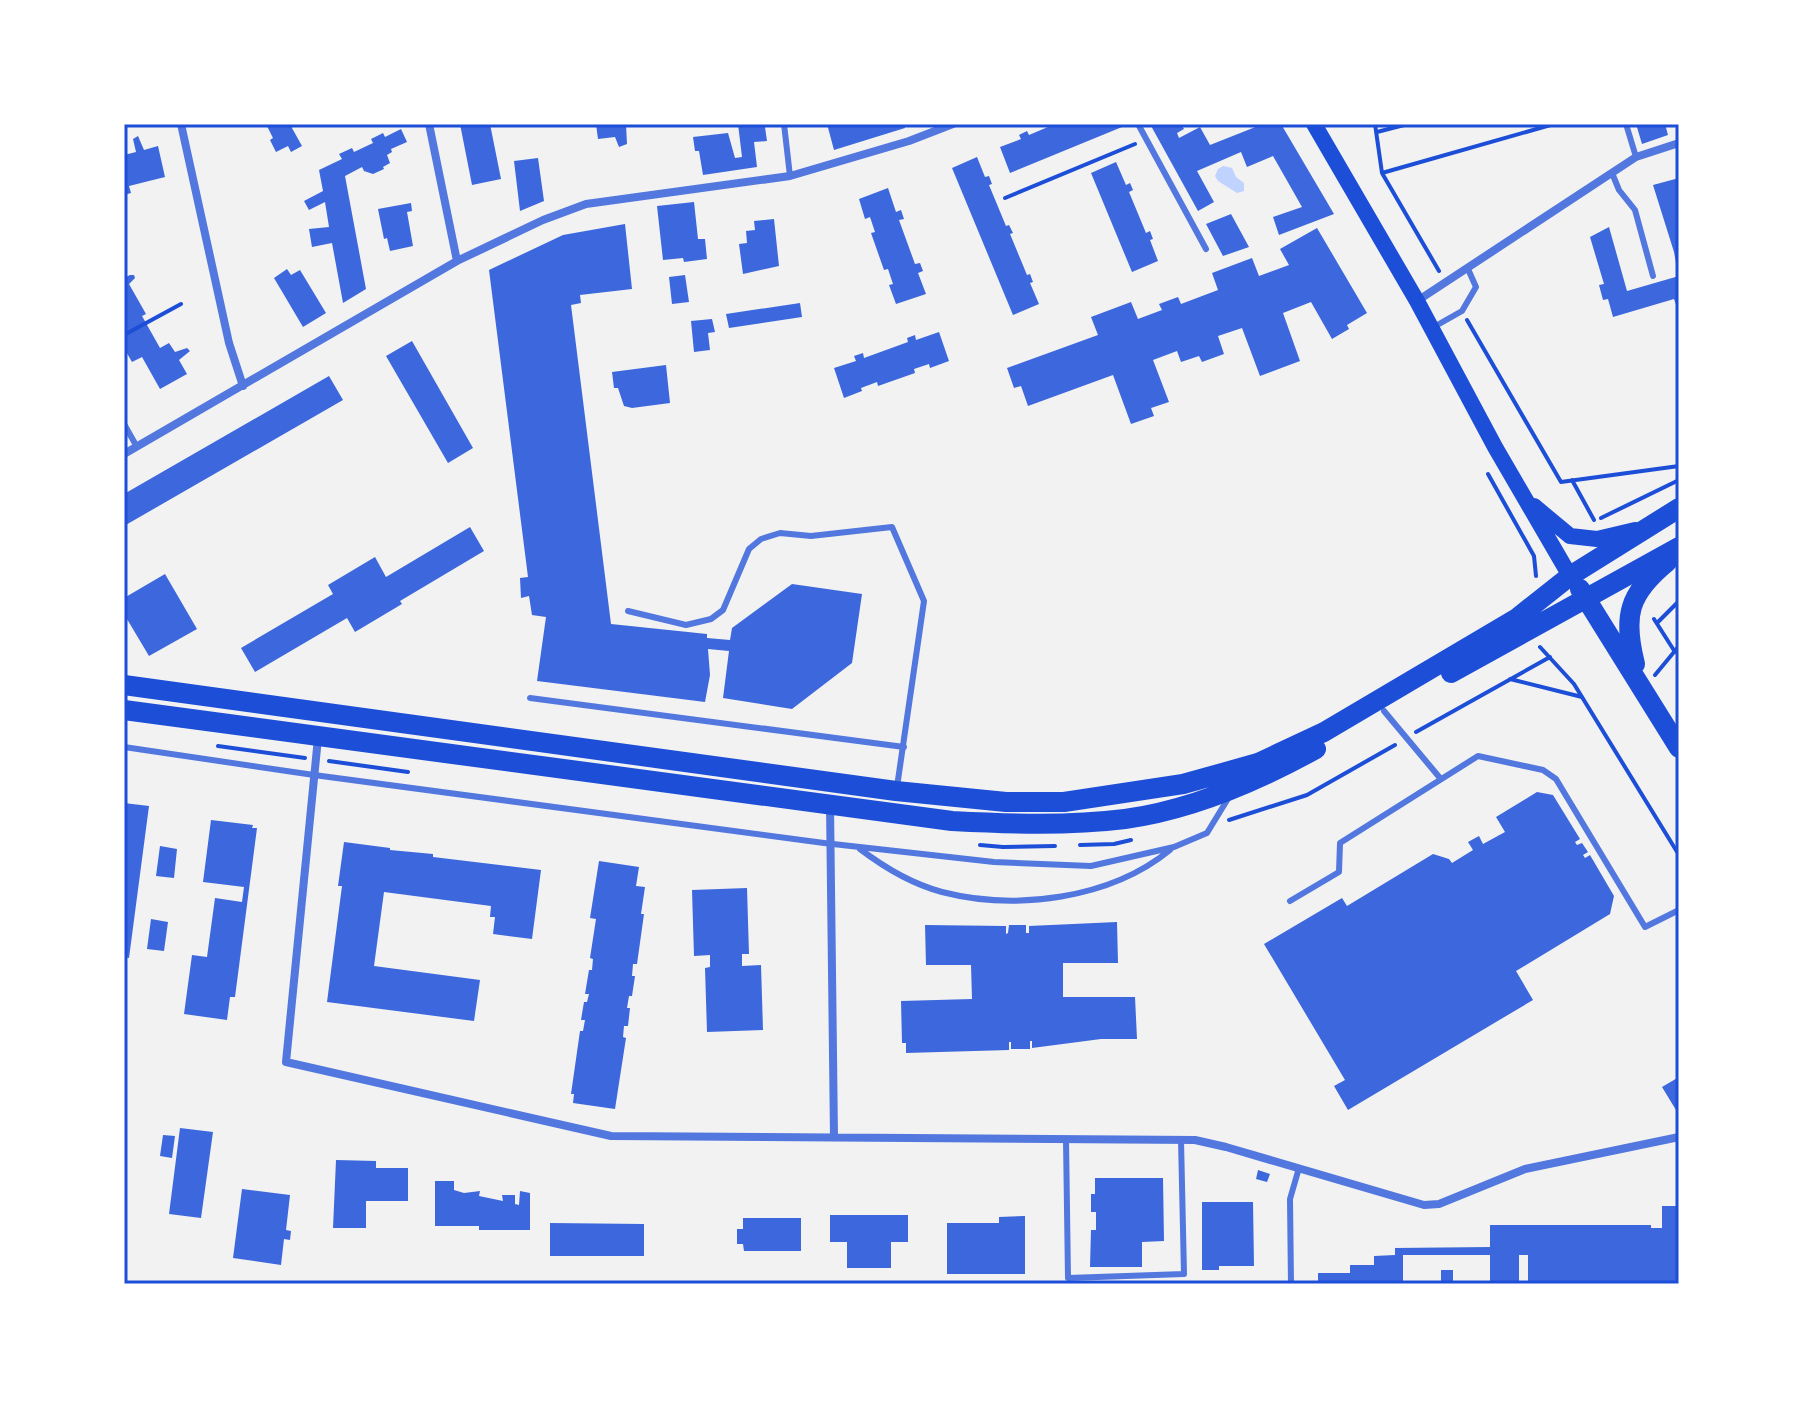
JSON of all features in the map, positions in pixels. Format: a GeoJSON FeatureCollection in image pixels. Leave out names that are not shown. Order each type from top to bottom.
{"type":"FeatureCollection","features":[{"type":"Feature","properties":{"kind":"main road"},"geometry":{"type":"LineString","coordinates":[[1314,124],[1570,576],[1646,680]]}},
{"type":"Feature","properties":{"kind":"main road"},"geometry":{"type":"LineString","coordinates":[[1523,497],[1570,536],[1597,539],[1651,525]]}},
{"type":"Feature","properties":{"kind":"main road"},"geometry":{"type":"LineString","coordinates":[[124,685],[534,736],[896,791],[1006,802],[1064,802],[1183,784],[1258,763],[1324,732],[1517,618],[1570,576],[1679,508]]}},
{"type":"Feature","properties":{"kind":"main road"},"geometry":{"type":"LineString","coordinates":[[124,710],[952,821],[1029,825],[1126,819],[1191,803],[1274,772],[1585,597],[1679,550]]}},
{"type":"Feature","properties":{"kind":"main road"},"geometry":{"type":"LineString","coordinates":[[1679,550],[1653,573],[1635,598],[1628,620],[1629,639],[1679,748]]}},
{"type":"Feature","properties":{"kind":"street"},"geometry":{"type":"LineString","coordinates":[[181,124],[229,343],[243,386]]}},
{"type":"Feature","properties":{"kind":"street"},"geometry":{"type":"LineString","coordinates":[[429,124],[457,261]]}},
{"type":"Feature","properties":{"kind":"street"},"geometry":{"type":"LineString","coordinates":[[124,454],[457,261],[543,220],[586,204],[790,176],[909,141],[953,124]]}},
{"type":"Feature","properties":{"kind":"street"},"geometry":{"type":"LineString","coordinates":[[1417,301],[1636,157],[1679,143]]}},
{"type":"Feature","properties":{"kind":"street"},"geometry":{"type":"LineString","coordinates":[[318,737],[286,1062],[611,1136],[1181,1140],[1226,1147],[1424,1205],[1439,1204],[1525,1169],[1679,1137]]}},
{"type":"Feature","properties":{"kind":"street"},"geometry":{"type":"LineString","coordinates":[[830,804],[834,1137]]}},
{"type":"Feature","properties":{"kind":"lane"},"geometry":{"type":"LineString","coordinates":[[784,124],[790,176]]}},
{"type":"Feature","properties":{"kind":"lane"},"geometry":{"type":"LineString","coordinates":[[1138,124],[1206,249]]}},
{"type":"Feature","properties":{"kind":"lane"},"geometry":{"type":"LineString","coordinates":[[1626,124],[1636,157]]}},
{"type":"Feature","properties":{"kind":"lane"},"geometry":{"type":"LineString","coordinates":[[1612,173],[1619,190],[1635,210],[1653,276]]}},
{"type":"Feature","properties":{"kind":"lane"},"geometry":{"type":"LineString","coordinates":[[1432,328],[1462,311],[1476,287],[1468,269]]}},
{"type":"Feature","properties":{"kind":"lane"},"geometry":{"type":"LineString","coordinates":[[124,424],[137,447]]}},
{"type":"Feature","properties":{"kind":"lane"},"geometry":{"type":"LineString","coordinates":[[628,611],[686,625],[711,619],[723,610],[749,549],[761,539],[780,533],[811,536],[892,527],[924,601],[896,791]]}},
{"type":"Feature","properties":{"kind":"lane"},"geometry":{"type":"LineString","coordinates":[[530,698],[904,747]]}},
{"type":"Feature","properties":{"kind":"lane"},"geometry":{"type":"LineString","coordinates":[[1384,711],[1440,778]]}},
{"type":"Feature","properties":{"kind":"lane"},"geometry":{"type":"LineString","coordinates":[[124,747],[831,844],[1015,863],[1091,866],[1174,847],[1207,833],[1235,787]]}},
{"type":"Feature","properties":{"kind":"lane"},"geometry":{"type":"LineString","coordinates":[[1290,901],[1339,872],[1340,843],[1478,756],[1543,770],[1556,779],[1645,927],[1679,910]]}},
{"type":"Feature","properties":{"kind":"lane"},"geometry":{"type":"LineString","coordinates":[[858,847],[888,870],[941,892],[997,900],[1048,899],[1095,888],[1151,866],[1174,847]]}},
{"type":"Feature","properties":{"kind":"lane"},"geometry":{"type":"LineString","coordinates":[[1066,1139],[1068,1278],[1184,1274],[1181,1140]]}},
{"type":"Feature","properties":{"kind":"lane"},"geometry":{"type":"LineString","coordinates":[[1291,1284],[1290,1199],[1299,1168]]}},
{"type":"Feature","properties":{"kind":"path"},"geometry":{"type":"LineString","coordinates":[[1375,124],[1382,173],[1446,284]]}},
{"type":"Feature","properties":{"kind":"path"},"geometry":{"type":"LineString","coordinates":[[1377,132],[1408,124]]}},
{"type":"Feature","properties":{"kind":"path"},"geometry":{"type":"LineString","coordinates":[[1382,173],[1554,124]]}},
{"type":"Feature","properties":{"kind":"path"},"geometry":{"type":"LineString","coordinates":[[1005,198],[1147,139]]}},
{"type":"Feature","properties":{"kind":"path"},"geometry":{"type":"LineString","coordinates":[[124,335],[181,304]]}},
{"type":"Feature","properties":{"kind":"path"},"geometry":{"type":"LineString","coordinates":[[1462,311],[1561,482],[1679,466]]}},
{"type":"Feature","properties":{"kind":"path"},"geometry":{"type":"LineString","coordinates":[[1572,480],[1594,521],[1679,480]]}},
{"type":"Feature","properties":{"kind":"path"},"geometry":{"type":"LineString","coordinates":[[1675,652],[1656,621],[1679,601]]}},
{"type":"Feature","properties":{"kind":"path"},"geometry":{"type":"LineString","coordinates":[[1535,642],[1574,684],[1679,855]]}},
{"type":"Feature","properties":{"kind":"path"},"geometry":{"type":"LineString","coordinates":[[1646,680],[1679,646]]}},
{"type":"Feature","properties":{"kind":"path"},"geometry":{"type":"LineString","coordinates":[[1510,679],[1582,697]]}},
{"type":"Feature","properties":{"kind":"path"},"geometry":{"type":"LineString","coordinates":[[1015,847],[1015,863]]}},
{"type":"Feature","properties":{"kind":"water"},"geometry":{"type":"Polygon","coordinates":[[[1223,166],[1232,168],[1236,177],[1244,183],[1244,191],[1237,193],[1218,181],[1215,176],[1223,166]]]}},
{"type":"Feature","properties":{"kind":"building"},"geometry":{"type":"Polygon","coordinates":[[[266,124],[293,124],[292,128],[302,146],[291,152],[288,146],[276,152],[266,124]]]}},
{"type":"Feature","properties":{"kind":"building"},"geometry":{"type":"Polygon","coordinates":[[[460,124],[490,124],[501,179],[472,185],[460,124]]]}},
{"type":"Feature","properties":{"kind":"building"},"geometry":{"type":"Polygon","coordinates":[[[596,124],[626,124],[627,144],[619,147],[615,137],[598,139],[596,124]]]}},
{"type":"Feature","properties":{"kind":"building"},"geometry":{"type":"Polygon","coordinates":[[[738,124],[765,127],[767,141],[754,142],[757,167],[703,175],[693,137],[728,133],[735,158],[742,157],[738,124]]]}},
{"type":"Feature","properties":{"kind":"building"},"geometry":{"type":"Polygon","coordinates":[[[827,124],[904,124],[905,128],[834,150],[827,124]]]}},
{"type":"Feature","properties":{"kind":"building"},"geometry":{"type":"Polygon","coordinates":[[[1055,124],[1121,124],[1122,127],[1010,173],[1000,147],[1021,139],[1019,135],[1027,131],[1029,135],[1055,124]]]}},
{"type":"Feature","properties":{"kind":"building"},"geometry":{"type":"Polygon","coordinates":[[[1150,124],[1181,124],[1184,129],[1177,133],[1179,138],[1200,127],[1210,145],[1263,124],[1281,124],[1334,214],[1279,235],[1273,217],[1302,207],[1273,156],[1247,167],[1241,152],[1197,171],[1214,202],[1198,211],[1150,124]]]}},
{"type":"Feature","properties":{"kind":"building"},"geometry":{"type":"Polygon","coordinates":[[[1636,124],[1665,124],[1668,135],[1642,144],[1636,124]]]}},
{"type":"Feature","properties":{"kind":"building"},"geometry":{"type":"Polygon","coordinates":[[[401,129],[407,142],[391,149],[392,152],[387,155],[390,163],[384,169],[373,174],[362,167],[345,176],[366,289],[343,303],[332,243],[312,247],[309,229],[329,227],[325,202],[309,210],[304,201],[323,191],[319,170],[342,159],[339,154],[352,148],[354,152],[373,143],[371,139],[383,133],[385,137],[401,129]]]}},
{"type":"Feature","properties":{"kind":"building"},"geometry":{"type":"Polygon","coordinates":[[[138,136],[144,150],[158,146],[165,177],[129,186],[131,193],[124,195],[124,155],[136,152],[133,139],[138,136]]]}},
{"type":"Feature","properties":{"kind":"building"},"geometry":{"type":"Polygon","coordinates":[[[977,157],[985,177],[989,176],[992,184],[989,185],[1006,226],[1009,225],[1013,233],[1010,234],[1027,275],[1030,274],[1033,282],[1030,283],[1039,304],[1013,315],[952,168],[977,157]]]}},
{"type":"Feature","properties":{"kind":"building"},"geometry":{"type":"Polygon","coordinates":[[[538,158],[544,201],[520,211],[514,161],[538,158]]]}},
{"type":"Feature","properties":{"kind":"building"},"geometry":{"type":"Polygon","coordinates":[[[1116,162],[1126,185],[1130,183],[1133,190],[1129,192],[1146,233],[1150,231],[1158,261],[1132,272],[1091,173],[1116,162]]]}},
{"type":"Feature","properties":{"kind":"building"},"geometry":{"type":"Polygon","coordinates":[[[1679,178],[1679,274],[1678,274],[1653,185],[1679,178]]]}},
{"type":"Feature","properties":{"kind":"building"},"geometry":{"type":"Polygon","coordinates":[[[888,188],[896,212],[901,210],[904,219],[899,220],[915,264],[920,263],[923,271],[918,273],[926,294],[896,304],[889,285],[893,284],[888,269],[884,270],[871,233],[875,232],[870,217],[865,219],[859,199],[888,188]]]}},
{"type":"Feature","properties":{"kind":"building"},"geometry":{"type":"Polygon","coordinates":[[[694,202],[698,239],[705,239],[707,259],[684,262],[683,258],[663,260],[657,206],[694,202]]]}},
{"type":"Feature","properties":{"kind":"building"},"geometry":{"type":"Polygon","coordinates":[[[411,203],[412,211],[407,212],[413,246],[390,251],[387,238],[384,239],[378,209],[411,203]]]}},
{"type":"Feature","properties":{"kind":"building"},"geometry":{"type":"Polygon","coordinates":[[[1231,214],[1249,247],[1223,256],[1206,224],[1231,214]]]}},
{"type":"Feature","properties":{"kind":"building"},"geometry":{"type":"Polygon","coordinates":[[[774,219],[779,266],[743,274],[739,244],[747,243],[746,231],[755,230],[754,221],[774,219]]]}},
{"type":"Feature","properties":{"kind":"building"},"geometry":{"type":"Polygon","coordinates":[[[625,224],[632,289],[580,295],[581,303],[571,305],[611,624],[707,634],[707,638],[730,640],[732,628],[792,584],[862,594],[852,663],[792,709],[723,698],[729,651],[708,649],[710,675],[705,702],[537,681],[546,617],[532,615],[529,596],[521,598],[520,578],[528,577],[489,270],[563,235],[625,224]]]}},
{"type":"Feature","properties":{"kind":"building"},"geometry":{"type":"Polygon","coordinates":[[[1609,227],[1627,291],[1679,276],[1679,313],[1674,299],[1613,317],[1608,299],[1603,300],[1599,285],[1604,284],[1590,237],[1609,227]]]}},
{"type":"Feature","properties":{"kind":"building"},"geometry":{"type":"Polygon","coordinates":[[[1317,228],[1367,313],[1332,339],[1311,302],[1283,313],[1300,361],[1260,376],[1242,328],[1218,336],[1224,354],[1202,362],[1199,356],[1181,362],[1177,351],[1153,360],[1169,402],[1151,408],[1154,416],[1131,424],[1113,375],[1028,406],[1021,386],[1014,388],[1007,368],[1098,335],[1091,317],[1131,302],[1138,319],[1162,310],[1159,304],[1178,297],[1181,304],[1218,290],[1212,273],[1252,258],[1259,276],[1289,265],[1280,249],[1317,228]]]}},
{"type":"Feature","properties":{"kind":"building"},"geometry":{"type":"Polygon","coordinates":[[[287,269],[291,275],[300,270],[326,313],[303,327],[274,278],[287,269]]]}},
{"type":"Feature","properties":{"kind":"building"},"geometry":{"type":"Polygon","coordinates":[[[130,275],[135,278],[129,284],[146,314],[142,316],[160,348],[169,343],[175,352],[187,348],[190,351],[179,360],[187,374],[160,389],[142,357],[132,362],[124,348],[124,278],[130,275]]]}},
{"type":"Feature","properties":{"kind":"building"},"geometry":{"type":"Polygon","coordinates":[[[685,275],[689,302],[672,304],[669,277],[685,275]]]}},
{"type":"Feature","properties":{"kind":"building"},"geometry":{"type":"Polygon","coordinates":[[[800,303],[802,317],[729,328],[726,314],[800,303]]]}},
{"type":"Feature","properties":{"kind":"building"},"geometry":{"type":"Polygon","coordinates":[[[712,319],[715,332],[708,333],[710,350],[694,352],[691,321],[712,319]]]}},
{"type":"Feature","properties":{"kind":"building"},"geometry":{"type":"Polygon","coordinates":[[[939,332],[949,361],[930,368],[929,364],[914,369],[915,373],[878,386],[877,382],[844,398],[834,368],[856,361],[854,356],[863,353],[864,358],[908,342],[907,338],[915,335],[916,340],[939,332]]]}},
{"type":"Feature","properties":{"kind":"building"},"geometry":{"type":"Polygon","coordinates":[[[412,341],[473,448],[448,463],[386,356],[412,341]]]}},
{"type":"Feature","properties":{"kind":"building"},"geometry":{"type":"Polygon","coordinates":[[[666,365],[670,403],[632,408],[624,406],[618,388],[614,388],[612,372],[666,365]]]}},
{"type":"Feature","properties":{"kind":"building"},"geometry":{"type":"Polygon","coordinates":[[[329,376],[343,400],[124,526],[124,494],[329,376]]]}},
{"type":"Feature","properties":{"kind":"building"},"geometry":{"type":"Polygon","coordinates":[[[470,527],[484,551],[355,632],[347,618],[255,672],[241,648],[333,594],[328,585],[375,557],[386,577],[470,527]]]}},
{"type":"Feature","properties":{"kind":"building"},"geometry":{"type":"Polygon","coordinates":[[[165,574],[197,629],[149,656],[124,614],[124,598],[165,574]]]}},
{"type":"Feature","properties":{"kind":"building"},"geometry":{"type":"Polygon","coordinates":[[[1537,792],[1553,795],[1580,839],[1575,842],[1577,845],[1582,843],[1588,852],[1583,855],[1585,858],[1590,855],[1614,896],[1610,914],[1516,971],[1533,1000],[1348,1110],[1334,1086],[1345,1080],[1264,944],[1342,898],[1347,906],[1433,854],[1452,863],[1473,850],[1468,842],[1479,836],[1483,844],[1505,832],[1496,817],[1537,792]]]}},
{"type":"Feature","properties":{"kind":"building"},"geometry":{"type":"Polygon","coordinates":[[[124,803],[149,806],[129,958],[124,957],[124,803]]]}},
{"type":"Feature","properties":{"kind":"building"},"geometry":{"type":"Polygon","coordinates":[[[211,820],[257,828],[235,997],[230,997],[227,1020],[184,1014],[192,955],[207,957],[215,898],[242,902],[244,887],[203,882],[211,820]]]}},
{"type":"Feature","properties":{"kind":"building"},"geometry":{"type":"Polygon","coordinates":[[[344,842],[541,870],[532,939],[493,934],[495,917],[490,917],[491,906],[384,892],[374,966],[480,980],[474,1021],[327,1002],[342,886],[338,886],[344,842]]]}},
{"type":"Feature","properties":{"kind":"building"},"geometry":{"type":"Polygon","coordinates":[[[160,846],[177,849],[174,878],[156,876],[160,846]]]}},
{"type":"Feature","properties":{"kind":"building"},"geometry":{"type":"Polygon","coordinates":[[[599,861],[639,867],[636,886],[645,887],[641,914],[644,914],[637,964],[633,964],[632,976],[635,976],[627,1008],[630,1008],[628,1026],[624,1026],[623,1037],[626,1038],[615,1109],[573,1103],[574,1094],[571,1094],[580,1031],[583,1031],[585,1020],[581,1020],[584,1002],[587,1002],[589,994],[585,994],[589,970],[592,970],[593,959],[590,958],[596,919],[590,918],[599,861]]]}},
{"type":"Feature","properties":{"kind":"building"},"geometry":{"type":"Polygon","coordinates":[[[747,888],[749,954],[742,954],[742,966],[761,965],[763,1030],[707,1032],[705,968],[710,967],[710,955],[694,956],[692,890],[747,888]]]}},
{"type":"Feature","properties":{"kind":"building"},"geometry":{"type":"Polygon","coordinates":[[[151,919],[168,922],[164,951],[147,949],[151,919]]]}},
{"type":"Feature","properties":{"kind":"building"},"geometry":{"type":"Polygon","coordinates":[[[1117,922],[1118,963],[1063,963],[1063,997],[1135,997],[1137,1039],[1101,1039],[1032,1048],[1030,1041],[1030,1049],[1011,1049],[1009,1042],[1009,1050],[906,1053],[906,1043],[902,1043],[901,1001],[972,999],[971,965],[926,965],[925,925],[1006,926],[1006,934],[1009,925],[1026,925],[1026,933],[1029,933],[1029,926],[1117,922]]]}},
{"type":"Feature","properties":{"kind":"building"},"geometry":{"type":"Polygon","coordinates":[[[1679,1077],[1679,1115],[1662,1087],[1679,1077]]]}},
{"type":"Feature","properties":{"kind":"building"},"geometry":{"type":"Polygon","coordinates":[[[180,1128],[213,1132],[201,1218],[169,1214],[180,1128]]]}},
{"type":"Feature","properties":{"kind":"building"},"geometry":{"type":"Polygon","coordinates":[[[163,1135],[175,1136],[172,1158],[160,1156],[163,1135]]]}},
{"type":"Feature","properties":{"kind":"building"},"geometry":{"type":"Polygon","coordinates":[[[336,1160],[376,1161],[376,1168],[408,1168],[408,1201],[366,1201],[366,1228],[333,1228],[336,1160]]]}},
{"type":"Feature","properties":{"kind":"building"},"geometry":{"type":"Polygon","coordinates":[[[1258,1170],[1270,1174],[1267,1182],[1256,1179],[1258,1170]]]}},
{"type":"Feature","properties":{"kind":"building"},"geometry":{"type":"Polygon","coordinates":[[[1095,1178],[1163,1178],[1164,1241],[1142,1242],[1142,1267],[1090,1267],[1091,1230],[1096,1230],[1096,1212],[1091,1212],[1095,1178]]]}},
{"type":"Feature","properties":{"kind":"building"},"geometry":{"type":"Polygon","coordinates":[[[435,1181],[454,1181],[454,1190],[464,1193],[480,1191],[479,1196],[503,1201],[502,1195],[515,1195],[515,1204],[519,1205],[520,1191],[530,1193],[530,1230],[435,1226],[435,1181]]]}},
{"type":"Feature","properties":{"kind":"building"},"geometry":{"type":"Polygon","coordinates":[[[242,1189],[290,1195],[286,1230],[291,1231],[290,1240],[284,1239],[281,1265],[233,1258],[242,1189]]]}},
{"type":"Feature","properties":{"kind":"building"},"geometry":{"type":"Polygon","coordinates":[[[1202,1202],[1253,1202],[1254,1266],[1219,1266],[1219,1270],[1202,1270],[1202,1202]]]}},
{"type":"Feature","properties":{"kind":"building"},"geometry":{"type":"Polygon","coordinates":[[[1662,1206],[1679,1206],[1679,1284],[1528,1284],[1528,1255],[1519,1255],[1519,1284],[1490,1284],[1490,1255],[1403,1255],[1403,1284],[1318,1284],[1318,1273],[1350,1273],[1350,1265],[1374,1265],[1374,1256],[1395,1255],[1395,1248],[1490,1247],[1490,1225],[1651,1225],[1651,1228],[1662,1228],[1662,1206]]]}},
{"type":"Feature","properties":{"kind":"building"},"geometry":{"type":"Polygon","coordinates":[[[830,1215],[908,1215],[908,1242],[891,1242],[891,1268],[847,1268],[847,1242],[830,1242],[830,1215]]]}},
{"type":"Feature","properties":{"kind":"building"},"geometry":{"type":"Polygon","coordinates":[[[1025,1216],[1025,1274],[947,1274],[947,1223],[999,1223],[999,1217],[1025,1216]]]}},
{"type":"Feature","properties":{"kind":"building"},"geometry":{"type":"Polygon","coordinates":[[[743,1218],[801,1218],[801,1251],[744,1251],[743,1244],[737,1244],[737,1229],[743,1229],[743,1218]]]}},
{"type":"Feature","properties":{"kind":"building"},"geometry":{"type":"Polygon","coordinates":[[[550,1223],[644,1224],[644,1256],[550,1256],[550,1223]]]}},
{"type":"Feature","properties":{"kind":"building"},"geometry":{"type":"Polygon","coordinates":[[[1441,1270],[1453,1270],[1453,1282],[1441,1282],[1441,1270]]]}}]}
